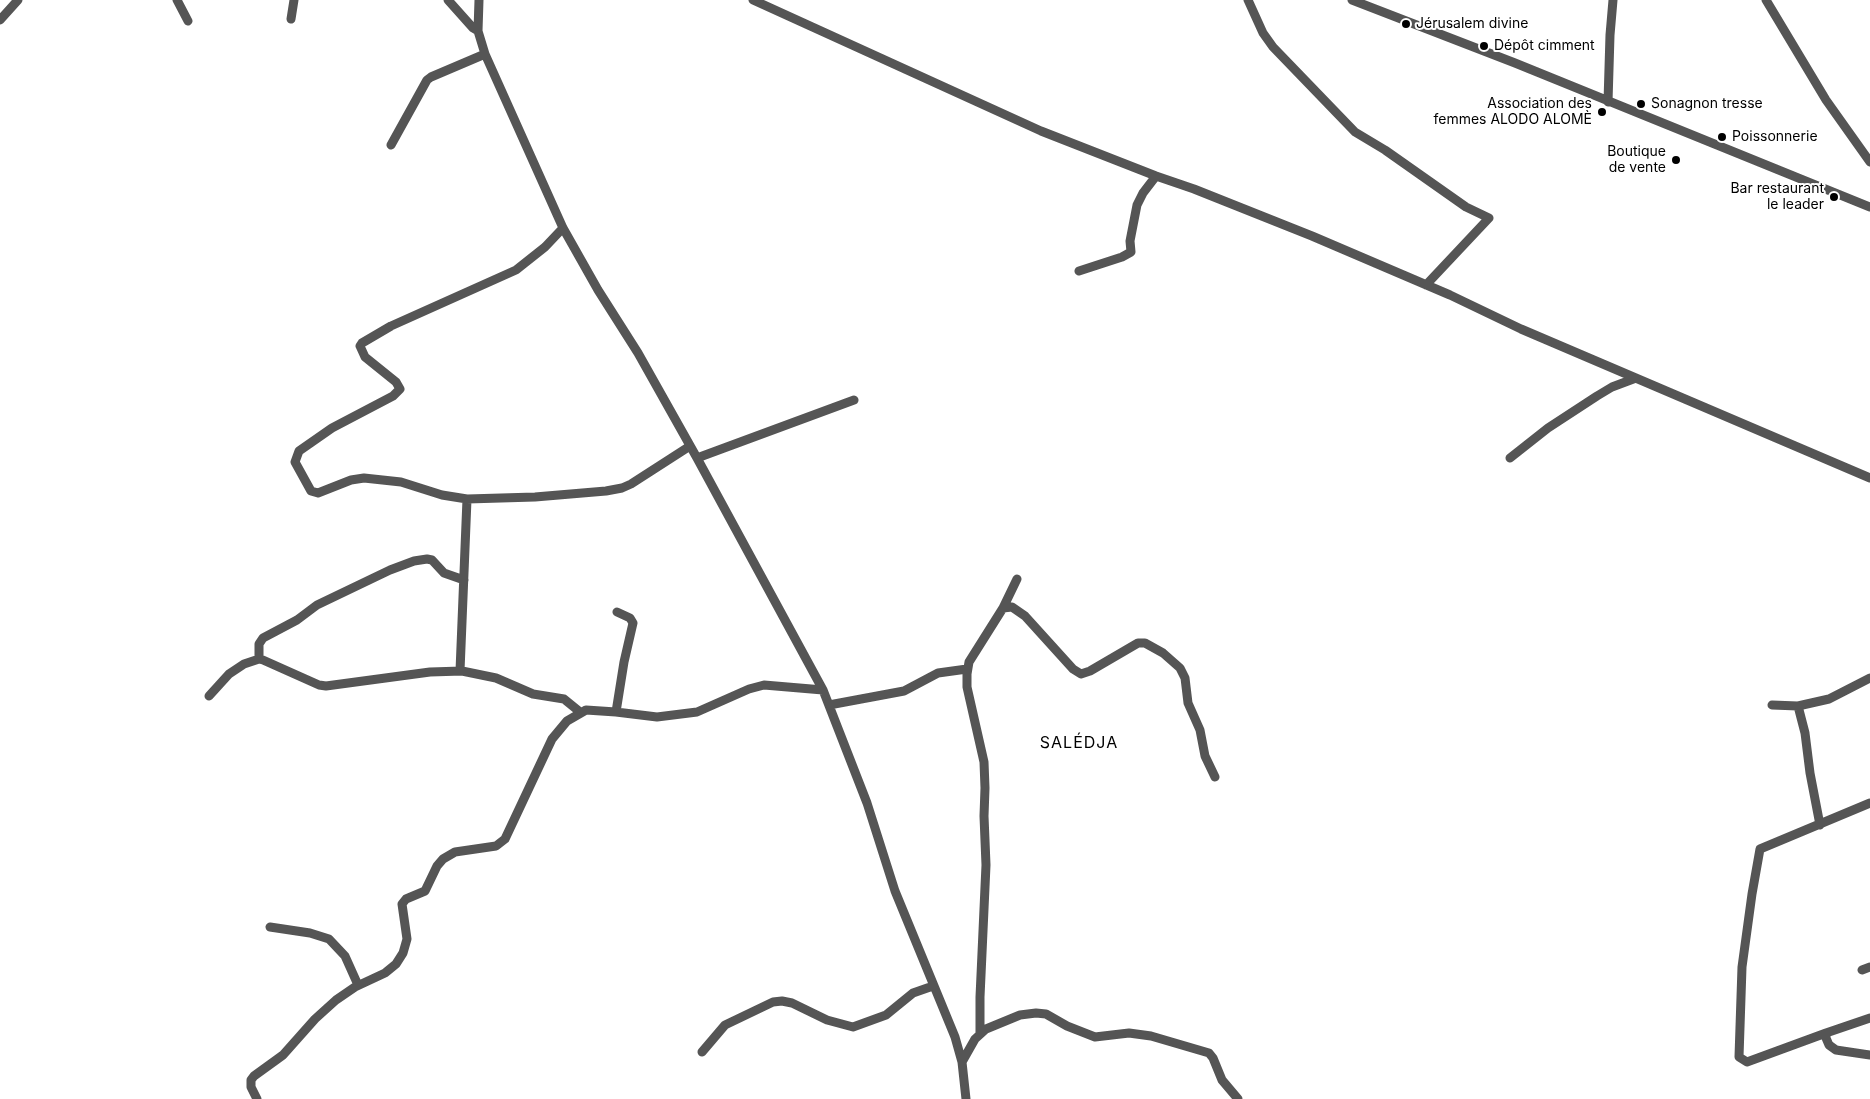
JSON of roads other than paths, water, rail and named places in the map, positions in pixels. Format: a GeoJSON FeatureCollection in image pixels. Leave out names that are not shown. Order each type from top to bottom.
{"type":"FeatureCollection","features":[{"type":"Feature","properties":{"kind":"street"},"geometry":{"type":"LineString","coordinates":[[0,20],[18,0]]}},
{"type":"Feature","properties":{"kind":"street"},"geometry":{"type":"LineString","coordinates":[[177,0],[188,21]]}},
{"type":"Feature","properties":{"kind":"street"},"geometry":{"type":"LineString","coordinates":[[291,19],[294,0]]}},
{"type":"Feature","properties":{"kind":"street"},"geometry":{"type":"LineString","coordinates":[[448,0],[473,28],[478,31]]}},
{"type":"Feature","properties":{"kind":"street"},"geometry":{"type":"LineString","coordinates":[[479,0],[478,31],[485,54],[563,228],[698,458],[823,690],[867,803],[895,890],[955,1036],[962,1062],[966,1099]]}},
{"type":"Feature","properties":{"kind":"street"},"geometry":{"type":"LineString","coordinates":[[753,0],[1012,118],[1312,236],[1426,285],[1521,329],[1870,478]]}},
{"type":"Feature","properties":{"kind":"street"},"geometry":{"type":"LineString","coordinates":[[1248,0],[1263,33],[1273,47],[1355,132],[1385,150],[1466,207],[1489,218],[1426,285]]}},
{"type":"Feature","properties":{"kind":"street"},"geometry":{"type":"LineString","coordinates":[[1352,0],[1514,63],[1870,207]]}},
{"type":"Feature","properties":{"kind":"street"},"geometry":{"type":"LineString","coordinates":[[1608,102],[1613,0]]}},
{"type":"Feature","properties":{"kind":"street"},"geometry":{"type":"LineString","coordinates":[[1766,0],[1826,100],[1870,162]]}},
{"type":"Feature","properties":{"kind":"street"},"geometry":{"type":"LineString","coordinates":[[391,145],[427,80],[485,54]]}},
{"type":"Feature","properties":{"kind":"street"},"geometry":{"type":"LineString","coordinates":[[1079,271],[1122,257],[1131,252],[1130,241],[1137,205],[1142,193],[1156,176]]}},
{"type":"Feature","properties":{"kind":"street"},"geometry":{"type":"LineString","coordinates":[[563,228],[545,247],[516,270],[391,326],[362,343],[360,346],[365,357],[400,387],[398,392],[324,433],[302,448],[295,460],[296,465],[311,491],[315,493],[351,480],[364,478],[401,482],[442,495],[466,499],[536,497],[622,488],[690,446]]}},
{"type":"Feature","properties":{"kind":"street"},"geometry":{"type":"LineString","coordinates":[[1510,458],[1548,428],[1597,396],[1612,387],[1636,378]]}},
{"type":"Feature","properties":{"kind":"street"},"geometry":{"type":"LineString","coordinates":[[698,458],[854,400]]}},
{"type":"Feature","properties":{"kind":"street"},"geometry":{"type":"LineString","coordinates":[[460,671],[466,499]]}},
{"type":"Feature","properties":{"kind":"street"},"geometry":{"type":"LineString","coordinates":[[259,660],[259,644],[263,638],[297,620],[317,605],[390,570],[414,561],[427,559],[432,560],[444,573],[464,580]]}},
{"type":"Feature","properties":{"kind":"street"},"geometry":{"type":"LineString","coordinates":[[980,1033],[986,865],[985,788],[984,762],[967,687],[967,669],[980,644],[1003,608],[1017,579]]}},
{"type":"Feature","properties":{"kind":"street"},"geometry":{"type":"LineString","coordinates":[[1003,608],[1012,607],[1025,616],[1072,669],[1081,674],[1090,671],[1138,643],[1145,643],[1163,653],[1180,668],[1185,678],[1188,703],[1200,730],[1205,756],[1215,777]]}},
{"type":"Feature","properties":{"kind":"street"},"geometry":{"type":"LineString","coordinates":[[616,712],[624,662],[633,623],[630,618],[617,612]]}},
{"type":"Feature","properties":{"kind":"street"},"geometry":{"type":"LineString","coordinates":[[209,696],[224,678],[236,669],[263,660],[319,685],[326,686],[430,672],[460,671],[496,678],[533,694],[564,699],[580,712]]}},
{"type":"Feature","properties":{"kind":"street"},"geometry":{"type":"LineString","coordinates":[[829,705],[904,690],[938,673],[967,669]]}},
{"type":"Feature","properties":{"kind":"street"},"geometry":{"type":"LineString","coordinates":[[1772,705],[1798,706],[1829,700],[1870,678]]}},
{"type":"Feature","properties":{"kind":"street"},"geometry":{"type":"LineString","coordinates":[[257,1099],[251,1086],[251,1080],[254,1076],[284,1055],[315,1019],[336,1000],[358,985],[390,970],[402,956],[408,934],[402,904],[425,890],[443,858],[455,852],[496,846],[505,839],[552,739],[567,721],[586,710],[657,717],[697,712],[749,689],[764,685],[823,690]]}},
{"type":"Feature","properties":{"kind":"street"},"geometry":{"type":"LineString","coordinates":[[1798,706],[1806,733],[1810,773],[1820,825]]}},
{"type":"Feature","properties":{"kind":"street"},"geometry":{"type":"LineString","coordinates":[[1870,803],[1760,849],[1742,967],[1739,1057],[1747,1062],[1870,1018]]}},
{"type":"Feature","properties":{"kind":"street"},"geometry":{"type":"LineString","coordinates":[[270,927],[310,933],[329,939],[345,956],[358,985]]}},
{"type":"Feature","properties":{"kind":"street"},"geometry":{"type":"LineString","coordinates":[[702,1052],[725,1025],[773,1002],[792,1003],[837,1024],[853,1027],[886,1015],[913,993],[933,986]]}},
{"type":"Feature","properties":{"kind":"street"},"geometry":{"type":"LineString","coordinates":[[962,1062],[980,1033],[998,1023],[1020,1015],[1046,1014],[1067,1026],[1095,1037],[1129,1033],[1150,1036],[1209,1053],[1214,1058],[1222,1080],[1238,1099]]}},
{"type":"Feature","properties":{"kind":"street"},"geometry":{"type":"LineString","coordinates":[[1826,1033],[1826,1038],[1832,1048],[1870,1055]]}},
{"type":"Feature","properties":{"kind":"place","name":"Jérusalem divine"},"geometry":{"type":"Point","coordinates":[1406,24]}},
{"type":"Feature","properties":{"kind":"place","name":"Dépôt cimment"},"geometry":{"type":"Point","coordinates":[1484,46]}},
{"type":"Feature","properties":{"kind":"place","name":"Sonagnon tresse"},"geometry":{"type":"Point","coordinates":[1641,104]}},
{"type":"Feature","properties":{"kind":"place","name":"Association des femmes ALODO ALOMÈ"},"geometry":{"type":"Point","coordinates":[1602,112]}},
{"type":"Feature","properties":{"kind":"place","name":"Poissonnerie"},"geometry":{"type":"Point","coordinates":[1722,137]}},
{"type":"Feature","properties":{"kind":"place","name":"Boutique de vente"},"geometry":{"type":"Point","coordinates":[1676,160]}},
{"type":"Feature","properties":{"kind":"place","name":"Bar restaurant le leader"},"geometry":{"type":"Point","coordinates":[1834,197]}},
{"type":"Feature","properties":{"kind":"district","name":"SALÉDJA"},"geometry":{"type":"Point","coordinates":[1079,743]}}]}
